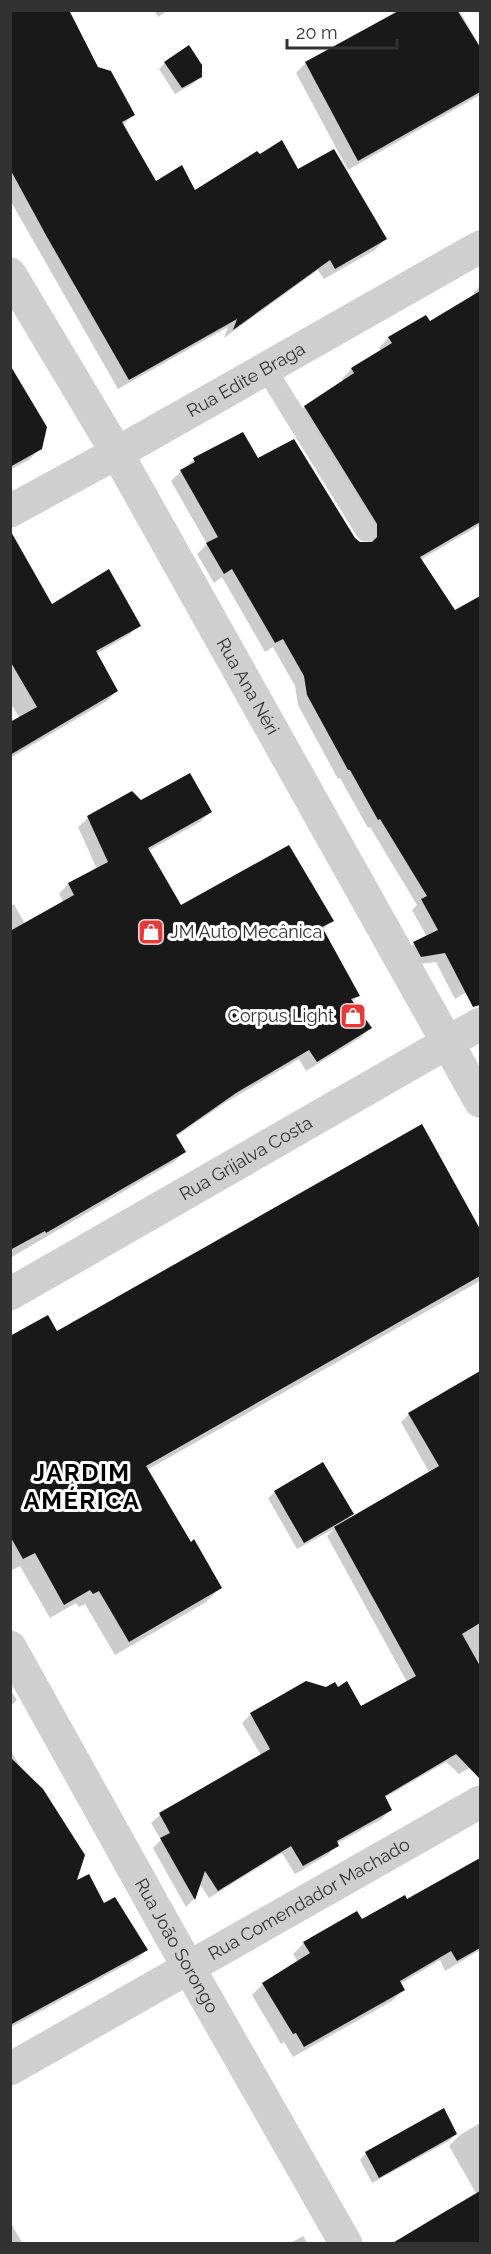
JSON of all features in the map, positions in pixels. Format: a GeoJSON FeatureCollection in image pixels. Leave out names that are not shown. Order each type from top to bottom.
{"type":"FeatureCollection","features":[{"type":"Feature","properties":{"kind":"street","name":"Rua Edite Braga"},"geometry":{"type":"LineString","coordinates":[[10,511],[117,453],[480,247]]}},
{"type":"Feature","properties":{"kind":"street","name":"Rua Ana Néri"},"geometry":{"type":"LineString","coordinates":[[10,274],[117,453],[480,1101]]}},
{"type":"Feature","properties":{"kind":"street","name":"Rua Grijalva Costa"},"geometry":{"type":"LineString","coordinates":[[10,1294],[480,1024]]}},
{"type":"Feature","properties":{"kind":"street","name":"Rua João Sorongo"},"geometry":{"type":"LineString","coordinates":[[10,1647],[188,1968],[346,2244]]}},
{"type":"Feature","properties":{"kind":"street","name":"Rua Comendador Machado"},"geometry":{"type":"LineString","coordinates":[[10,2069],[480,1802]]}},
{"type":"Feature","properties":{"kind":"lane"},"geometry":{"type":"LineString","coordinates":[[266,369],[366,531]]}},
{"type":"Feature","properties":{"kind":"building"},"geometry":{"type":"Polygon","coordinates":[[[10,10],[69,10],[98,67],[111,71],[135,115],[122,122],[156,181],[182,165],[195,190],[257,151],[260,154],[282,140],[298,169],[334,149],[387,239],[335,269],[330,260],[233,330],[237,319],[129,380],[10,169],[10,10]]]}},
{"type":"Feature","properties":{"kind":"building"},"geometry":{"type":"Polygon","coordinates":[[[400,10],[457,10],[480,47],[480,92],[358,161],[305,62],[400,10]]]}},
{"type":"Feature","properties":{"kind":"building"},"geometry":{"type":"Polygon","coordinates":[[[189,45],[202,65],[202,77],[182,88],[164,62],[189,45]]]}},
{"type":"Feature","properties":{"kind":"building"},"geometry":{"type":"Polygon","coordinates":[[[480,291],[480,522],[420,557],[455,610],[480,596],[480,1005],[473,1007],[445,953],[421,957],[413,942],[438,930],[421,899],[427,896],[348,770],[307,695],[304,676],[283,639],[275,643],[232,569],[224,574],[206,543],[218,537],[180,470],[195,462],[193,458],[243,432],[258,458],[294,439],[355,538],[360,542],[372,542],[377,537],[377,524],[304,406],[354,373],[351,368],[392,343],[388,337],[426,315],[430,321],[480,291]]]}},
{"type":"Feature","properties":{"kind":"building"},"geometry":{"type":"Polygon","coordinates":[[[10,365],[47,427],[42,449],[10,467],[10,365]]]}},
{"type":"Feature","properties":{"kind":"building"},"geometry":{"type":"Polygon","coordinates":[[[10,530],[52,604],[109,569],[141,626],[96,651],[118,691],[10,755],[10,722],[37,707],[10,661],[10,530]]]}},
{"type":"Feature","properties":{"kind":"building"},"geometry":{"type":"Polygon","coordinates":[[[190,773],[212,812],[148,848],[181,905],[289,845],[334,921],[322,927],[360,996],[351,999],[372,1028],[317,1062],[309,1050],[236,1093],[176,1135],[186,1152],[46,1233],[45,1231],[10,1250],[10,931],[74,895],[68,883],[108,862],[87,816],[132,791],[141,800],[190,773]]]}},
{"type":"Feature","properties":{"kind":"building"},"geometry":{"type":"Polygon","coordinates":[[[422,1124],[480,1229],[480,1276],[146,1466],[191,1542],[194,1539],[222,1588],[129,1642],[99,1591],[93,1594],[90,1590],[64,1605],[35,1553],[23,1559],[10,1536],[10,1336],[48,1315],[57,1331],[422,1124]]]}},
{"type":"Feature","properties":{"kind":"building"},"geometry":{"type":"Polygon","coordinates":[[[480,1371],[480,1623],[462,1634],[480,1666],[480,1779],[456,1754],[385,1796],[392,1810],[337,1841],[339,1846],[303,1866],[291,1846],[218,1891],[205,1871],[195,1900],[160,1838],[170,1833],[159,1813],[270,1749],[250,1713],[306,1681],[326,1687],[335,1682],[338,1687],[347,1681],[361,1706],[416,1676],[334,1527],[439,1466],[408,1413],[480,1371]]]}},
{"type":"Feature","properties":{"kind":"building"},"geometry":{"type":"Polygon","coordinates":[[[323,1462],[354,1514],[304,1543],[274,1491],[323,1462]]]}},
{"type":"Feature","properties":{"kind":"building"},"geometry":{"type":"Polygon","coordinates":[[[10,1757],[43,1789],[85,1855],[77,1880],[89,1874],[104,1903],[115,1897],[148,1950],[10,2025],[10,1757]]]}},
{"type":"Feature","properties":{"kind":"building"},"geometry":{"type":"Polygon","coordinates":[[[480,1858],[480,1948],[457,1961],[451,1951],[400,1981],[405,1990],[304,2047],[296,2033],[293,2034],[262,1983],[310,1953],[303,1942],[357,1911],[362,1919],[405,1895],[407,1899],[480,1858]]]}},
{"type":"Feature","properties":{"kind":"building"},"geometry":{"type":"Polygon","coordinates":[[[444,2108],[457,2134],[379,2178],[365,2152],[444,2108]]]}},
{"type":"Feature","properties":{"kind":"building"},"geometry":{"type":"Polygon","coordinates":[[[480,2191],[480,2244],[391,2244],[441,2214],[480,2191]]]}},
{"type":"Feature","properties":{"kind":"place","name":"JM Auto Mecânica"},"geometry":{"type":"Point","coordinates":[151,932]}},
{"type":"Feature","properties":{"kind":"place","name":"Corpus Light"},"geometry":{"type":"Point","coordinates":[353,1016]}},
{"type":"Feature","properties":{"kind":"district","name":"JARDIM AMÉRICA"},"geometry":{"type":"Point","coordinates":[82,1487]}}]}
